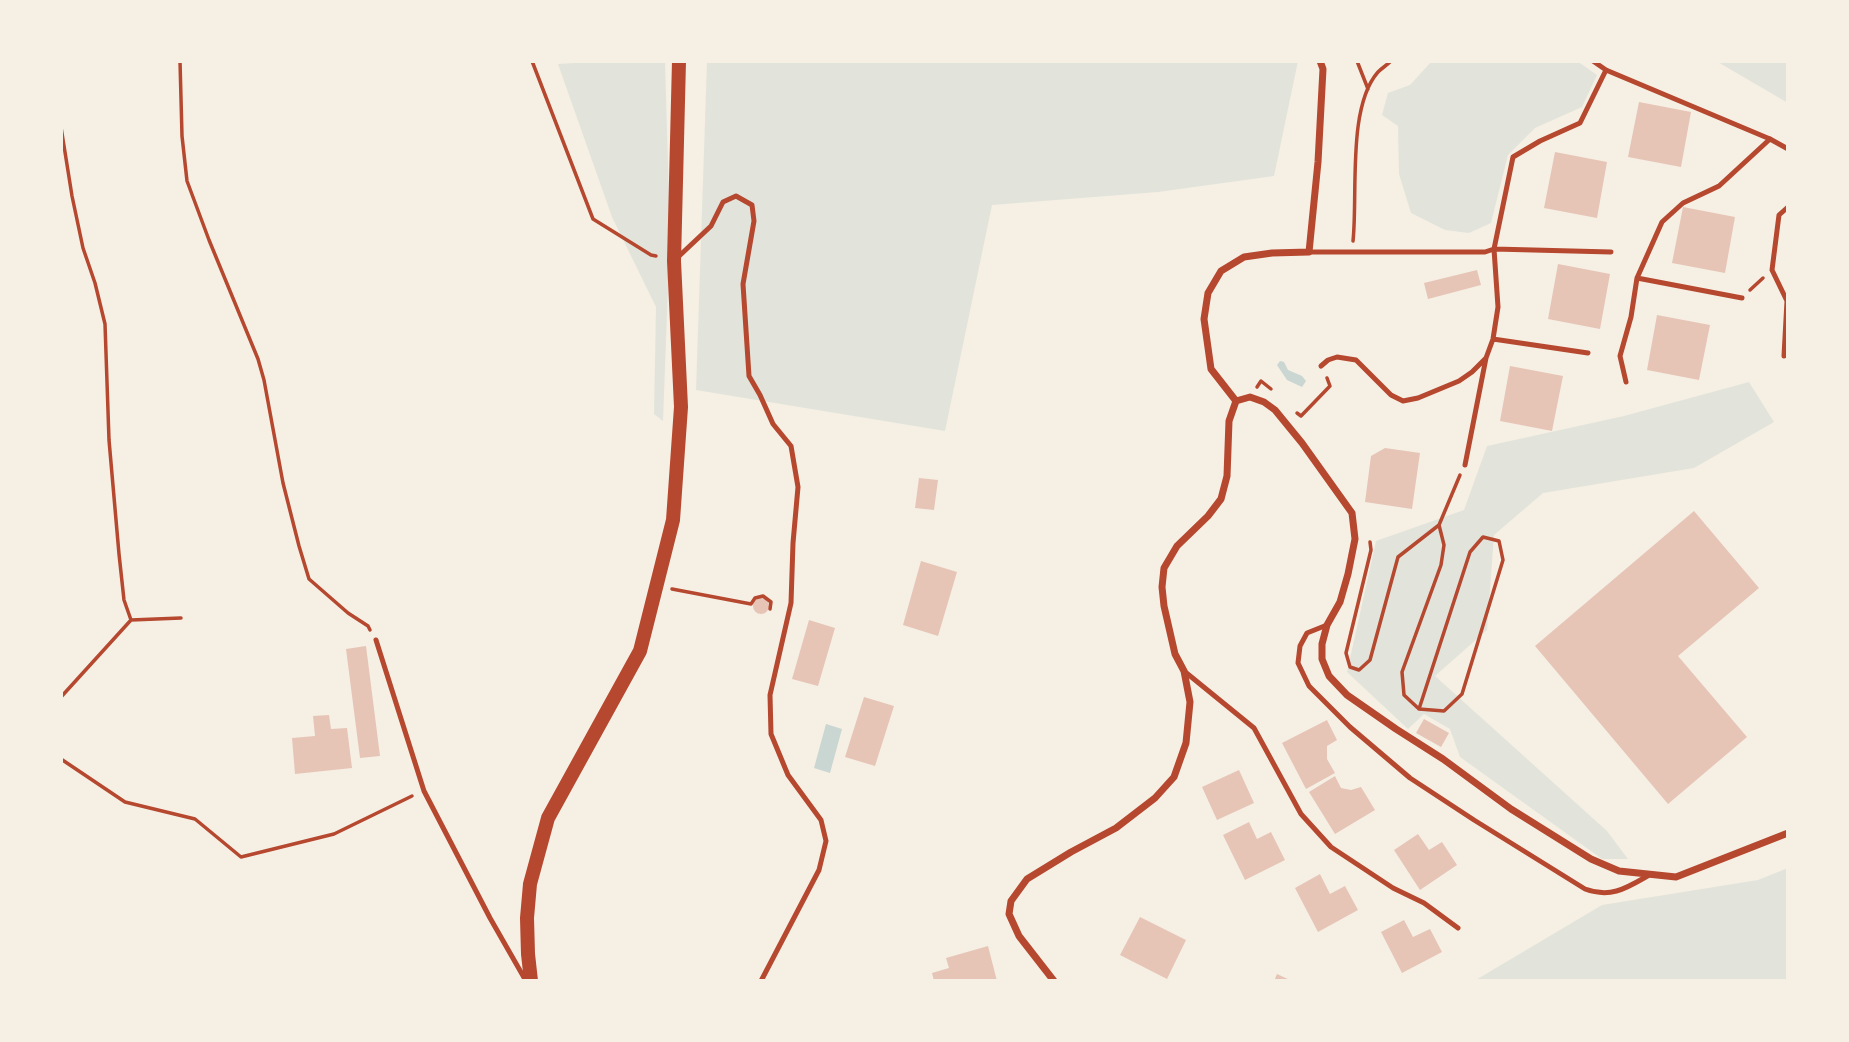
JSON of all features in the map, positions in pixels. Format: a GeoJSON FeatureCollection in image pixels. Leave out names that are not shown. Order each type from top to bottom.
{"type":"FeatureCollection","features":[{"type":"Feature","properties":{"kind":"main road"},"geometry":{"type":"LineString","coordinates":[[531,981],[527,918],[530,884],[548,818],[640,651],[673,520],[681,407],[674,261],[678,61]]}},
{"type":"Feature","properties":{"kind":"street"},"geometry":{"type":"LineString","coordinates":[[1236,401],[1211,369],[1204,318],[1208,293],[1221,271],[1244,257],[1309,252],[1318,162],[1323,69],[1320,61]]}},
{"type":"Feature","properties":{"kind":"street"},"geometry":{"type":"LineString","coordinates":[[1236,401],[1250,397],[1265,402],[1275,410],[1352,513],[1355,539],[1353,551],[1340,602],[1327,625],[1322,643],[1322,659],[1329,676],[1347,695],[1443,759],[1511,809],[1591,859],[1619,871],[1676,877],[1788,833]]}},
{"type":"Feature","properties":{"kind":"street"},"geometry":{"type":"LineString","coordinates":[[1054,981],[1019,936],[1009,914],[1012,901],[1027,879],[1116,828],[1155,797],[1174,777],[1186,743],[1190,702],[1184,671],[1175,654],[1164,606],[1164,568],[1177,546],[1208,516],[1220,499],[1227,476],[1229,421],[1236,401]]}},
{"type":"Feature","properties":{"kind":"lane"},"geometry":{"type":"LineString","coordinates":[[1593,61],[1788,149]]}},
{"type":"Feature","properties":{"kind":"lane"},"geometry":{"type":"LineString","coordinates":[[1465,465],[1498,307],[1494,249],[1513,157],[1580,123],[1606,69]]}},
{"type":"Feature","properties":{"kind":"lane"},"geometry":{"type":"LineString","coordinates":[[1626,382],[1619,356],[1631,317],[1637,278],[1662,222],[1683,203],[1719,186],[1770,139]]}},
{"type":"Feature","properties":{"kind":"lane"},"geometry":{"type":"LineString","coordinates":[[674,261],[711,226],[723,202],[736,196],[752,205],[754,221],[743,284],[749,376],[761,395],[772,424],[791,446],[798,487],[790,603],[771,695],[771,734],[788,775],[821,820],[826,841],[819,870],[761,981]]}},
{"type":"Feature","properties":{"kind":"lane"},"geometry":{"type":"LineString","coordinates":[[1783,356],[1787,301],[1772,270],[1779,215],[1788,207]]}},
{"type":"Feature","properties":{"kind":"lane"},"geometry":{"type":"LineString","coordinates":[[1309,252],[1485,253],[1494,249],[1611,252]]}},
{"type":"Feature","properties":{"kind":"lane"},"geometry":{"type":"LineString","coordinates":[[1637,278],[1742,298]]}},
{"type":"Feature","properties":{"kind":"lane"},"geometry":{"type":"LineString","coordinates":[[1493,339],[1588,353]]}},
{"type":"Feature","properties":{"kind":"lane"},"geometry":{"type":"LineString","coordinates":[[1321,366],[1337,357],[1356,360],[1391,395],[1403,401],[1418,398],[1459,381],[1486,358]]}},
{"type":"Feature","properties":{"kind":"lane"},"geometry":{"type":"LineString","coordinates":[[1327,625],[1307,633],[1300,646],[1298,663],[1308,686],[1350,727],[1410,778],[1585,889],[1598,894],[1621,891],[1652,874]]}},
{"type":"Feature","properties":{"kind":"lane"},"geometry":{"type":"LineString","coordinates":[[376,639],[424,791],[526,981]]}},
{"type":"Feature","properties":{"kind":"lane"},"geometry":{"type":"LineString","coordinates":[[1184,671],[1254,728],[1301,814],[1331,847],[1393,888],[1424,903],[1458,928]]}},
{"type":"Feature","properties":{"kind":"path"},"geometry":{"type":"LineString","coordinates":[[180,61],[182,136],[187,181],[261,369],[283,483],[309,579],[348,613],[368,626],[376,639]]}},
{"type":"Feature","properties":{"kind":"path"},"geometry":{"type":"LineString","coordinates":[[532,61],[593,219],[651,255],[674,261]]}},
{"type":"Feature","properties":{"kind":"path"},"geometry":{"type":"LineString","coordinates":[[1357,61],[1368,90]]}},
{"type":"Feature","properties":{"kind":"path"},"geometry":{"type":"LineString","coordinates":[[1352,252],[1356,218],[1357,137],[1363,99],[1377,73],[1391,61]]}},
{"type":"Feature","properties":{"kind":"path"},"geometry":{"type":"LineString","coordinates":[[61,127],[83,248],[105,324],[109,440],[124,600],[131,620]]}},
{"type":"Feature","properties":{"kind":"path"},"geometry":{"type":"LineString","coordinates":[[1742,298],[1772,270]]}},
{"type":"Feature","properties":{"kind":"path"},"geometry":{"type":"LineString","coordinates":[[1250,397],[1261,381],[1271,390]]}},
{"type":"Feature","properties":{"kind":"path"},"geometry":{"type":"LineString","coordinates":[[1291,407],[1301,416],[1330,386]]}},
{"type":"Feature","properties":{"kind":"path"},"geometry":{"type":"LineString","coordinates":[[1369,538],[1371,550],[1346,653],[1350,667],[1359,670],[1370,660],[1398,557],[1439,524],[1465,465]]}},
{"type":"Feature","properties":{"kind":"path"},"geometry":{"type":"LineString","coordinates":[[1419,709],[1470,552],[1483,537],[1499,541],[1503,560],[1462,694],[1444,710],[1419,709],[1404,695],[1402,672],[1441,565],[1444,545],[1439,524]]}},
{"type":"Feature","properties":{"kind":"path"},"geometry":{"type":"LineString","coordinates":[[656,586],[751,604],[755,598],[763,596],[771,602],[770,609]]}},
{"type":"Feature","properties":{"kind":"path"},"geometry":{"type":"LineString","coordinates":[[61,697],[131,620],[181,618]]}},
{"type":"Feature","properties":{"kind":"path"},"geometry":{"type":"LineString","coordinates":[[61,759],[125,802],[195,819],[241,857],[334,834],[424,791]]}},
{"type":"Feature","properties":{"kind":"shaded area"},"geometry":{"type":"Polygon","coordinates":[[[665,61],[670,234],[663,421],[654,414],[656,307],[612,217],[558,64],[665,61]]]}},
{"type":"Feature","properties":{"kind":"shaded area"},"geometry":{"type":"Polygon","coordinates":[[[707,61],[1298,61],[1274,176],[1158,192],[992,205],[945,431],[696,390],[707,61]]]}},
{"type":"Feature","properties":{"kind":"shaded area"},"geometry":{"type":"Polygon","coordinates":[[[1432,61],[1577,61],[1597,75],[1582,107],[1535,128],[1508,155],[1491,223],[1469,233],[1445,230],[1411,213],[1399,174],[1398,126],[1382,115],[1388,93],[1410,85],[1432,61]]]}},
{"type":"Feature","properties":{"kind":"shaded area"},"geometry":{"type":"Polygon","coordinates":[[[1716,61],[1788,61],[1788,103],[1716,61]]]}},
{"type":"Feature","properties":{"kind":"shaded area"},"geometry":{"type":"Polygon","coordinates":[[[1280,361],[1284,362],[1288,370],[1302,376],[1306,381],[1302,387],[1287,380],[1277,365],[1280,361]]]}},
{"type":"Feature","properties":{"kind":"shaded area"},"geometry":{"type":"Polygon","coordinates":[[[1749,382],[1774,422],[1694,468],[1543,493],[1494,535],[1487,630],[1435,676],[1607,831],[1628,859],[1602,859],[1460,757],[1450,729],[1424,714],[1408,729],[1347,672],[1376,541],[1464,510],[1487,446],[1624,416],[1749,382]]]}},
{"type":"Feature","properties":{"kind":"shaded area"},"geometry":{"type":"Polygon","coordinates":[[[826,724],[842,729],[830,773],[814,768],[826,724]]]}},
{"type":"Feature","properties":{"kind":"shaded area"},"geometry":{"type":"Polygon","coordinates":[[[1788,868],[1788,981],[1474,981],[1602,905],[1758,880],[1788,868]]]}},
{"type":"Feature","properties":{"kind":"building"},"geometry":{"type":"Polygon","coordinates":[[[1639,102],[1691,112],[1681,167],[1628,157],[1639,102]]]}},
{"type":"Feature","properties":{"kind":"building"},"geometry":{"type":"Polygon","coordinates":[[[1555,152],[1607,162],[1597,218],[1544,208],[1555,152]]]}},
{"type":"Feature","properties":{"kind":"building"},"geometry":{"type":"Polygon","coordinates":[[[1683,207],[1735,217],[1725,273],[1672,263],[1683,207]]]}},
{"type":"Feature","properties":{"kind":"building"},"geometry":{"type":"Polygon","coordinates":[[[1558,264],[1610,274],[1600,329],[1548,319],[1558,264]]]}},
{"type":"Feature","properties":{"kind":"building"},"geometry":{"type":"Polygon","coordinates":[[[1477,270],[1481,285],[1428,299],[1424,283],[1477,270]]]}},
{"type":"Feature","properties":{"kind":"building"},"geometry":{"type":"Polygon","coordinates":[[[1657,315],[1710,325],[1699,380],[1647,370],[1657,315]]]}},
{"type":"Feature","properties":{"kind":"building"},"geometry":{"type":"Polygon","coordinates":[[[1510,366],[1563,376],[1552,431],[1500,421],[1510,366]]]}},
{"type":"Feature","properties":{"kind":"building"},"geometry":{"type":"Polygon","coordinates":[[[1385,448],[1420,453],[1412,509],[1365,502],[1371,456],[1385,448]]]}},
{"type":"Feature","properties":{"kind":"building"},"geometry":{"type":"Polygon","coordinates":[[[919,478],[938,480],[934,510],[915,508],[919,478]]]}},
{"type":"Feature","properties":{"kind":"building"},"geometry":{"type":"Polygon","coordinates":[[[1694,511],[1759,588],[1678,656],[1747,737],[1668,804],[1535,646],[1694,511]]]}},
{"type":"Feature","properties":{"kind":"building"},"geometry":{"type":"Polygon","coordinates":[[[921,561],[957,572],[938,636],[903,625],[921,561]]]}},
{"type":"Feature","properties":{"kind":"building"},"geometry":{"type":"Polygon","coordinates":[[[758,598],[764,598],[769,606],[767,612],[758,614],[753,609],[753,603],[758,598]]]}},
{"type":"Feature","properties":{"kind":"building"},"geometry":{"type":"Polygon","coordinates":[[[809,620],[835,628],[818,686],[792,679],[809,620]]]}},
{"type":"Feature","properties":{"kind":"building"},"geometry":{"type":"Polygon","coordinates":[[[366,646],[380,756],[360,758],[346,649],[366,646]]]}},
{"type":"Feature","properties":{"kind":"building"},"geometry":{"type":"Polygon","coordinates":[[[864,697],[894,706],[875,766],[845,757],[864,697]]]}},
{"type":"Feature","properties":{"kind":"building"},"geometry":{"type":"Polygon","coordinates":[[[329,715],[331,729],[347,728],[352,768],[295,774],[292,738],[315,736],[313,716],[329,715]]]}},
{"type":"Feature","properties":{"kind":"building"},"geometry":{"type":"Polygon","coordinates":[[[1424,719],[1449,733],[1441,747],[1416,733],[1424,719]]]}},
{"type":"Feature","properties":{"kind":"building"},"geometry":{"type":"Polygon","coordinates":[[[1327,720],[1337,740],[1327,746],[1327,759],[1335,773],[1306,789],[1282,743],[1327,720]]]}},
{"type":"Feature","properties":{"kind":"building"},"geometry":{"type":"Polygon","coordinates":[[[1239,770],[1254,803],[1217,820],[1202,787],[1239,770]]]}},
{"type":"Feature","properties":{"kind":"building"},"geometry":{"type":"Polygon","coordinates":[[[1335,776],[1341,788],[1351,790],[1361,787],[1375,810],[1335,834],[1309,792],[1335,776]]]}},
{"type":"Feature","properties":{"kind":"building"},"geometry":{"type":"Polygon","coordinates":[[[1249,822],[1257,839],[1271,832],[1285,860],[1245,880],[1223,835],[1249,822]]]}},
{"type":"Feature","properties":{"kind":"building"},"geometry":{"type":"Polygon","coordinates":[[[1418,834],[1429,850],[1442,842],[1457,865],[1420,890],[1394,850],[1418,834]]]}},
{"type":"Feature","properties":{"kind":"building"},"geometry":{"type":"Polygon","coordinates":[[[1320,874],[1330,894],[1345,886],[1358,910],[1318,932],[1295,888],[1320,874]]]}},
{"type":"Feature","properties":{"kind":"building"},"geometry":{"type":"Polygon","coordinates":[[[1140,917],[1186,940],[1167,979],[1120,955],[1140,917]]]}},
{"type":"Feature","properties":{"kind":"building"},"geometry":{"type":"Polygon","coordinates":[[[1404,920],[1413,937],[1430,929],[1442,952],[1402,973],[1381,932],[1404,920]]]}},
{"type":"Feature","properties":{"kind":"building"},"geometry":{"type":"Polygon","coordinates":[[[988,946],[997,981],[934,981],[932,973],[949,968],[946,958],[988,946]]]}},
{"type":"Feature","properties":{"kind":"building"},"geometry":{"type":"Polygon","coordinates":[[[1277,974],[1292,981],[1274,981],[1277,974]]]}}]}
